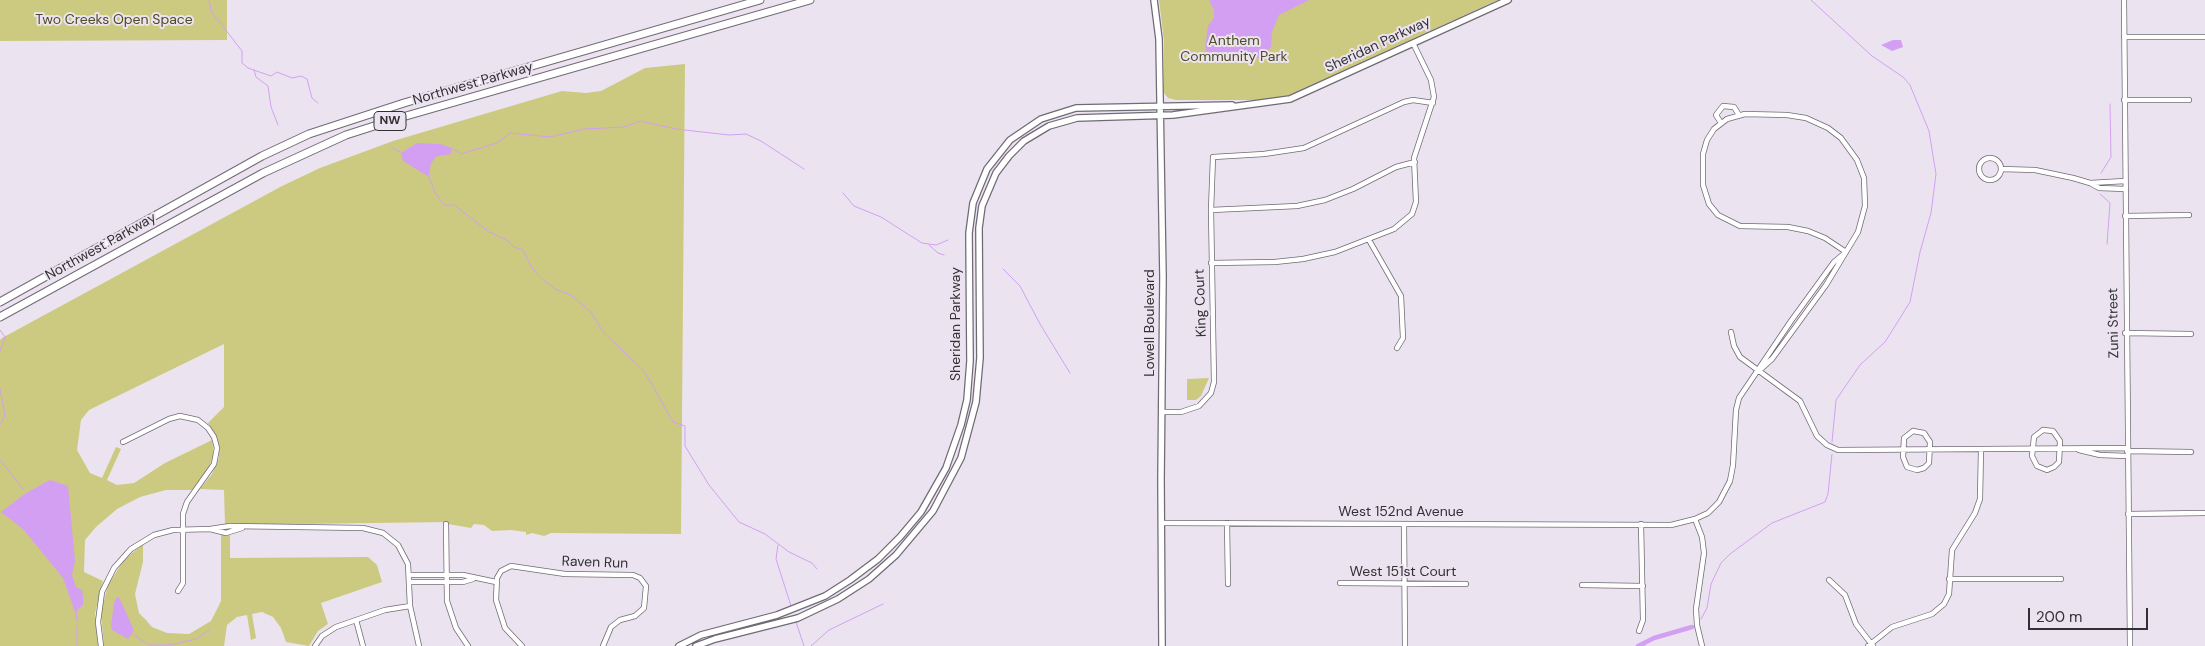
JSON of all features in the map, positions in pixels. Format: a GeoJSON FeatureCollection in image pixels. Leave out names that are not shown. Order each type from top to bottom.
{"type":"FeatureCollection","features":[{"type":"Feature","properties":{"kind":"highway","name":"Northwest Parkway"},"geometry":{"type":"LineString","coordinates":[[0,302],[269,153],[309,134],[404,103],[760,0]]}},
{"type":"Feature","properties":{"kind":"highway","name":"Northwest Parkway"},"geometry":{"type":"LineString","coordinates":[[0,316],[263,173],[339,138],[399,118],[810,0]]}},
{"type":"Feature","properties":{"kind":"main road","name":"Lowell Boulevard"},"geometry":{"type":"LineString","coordinates":[[1154,0],[1158,30],[1160,116],[1163,412],[1161,524],[1162,646]]}},
{"type":"Feature","properties":{"kind":"main road","name":"Sheridan Parkway"},"geometry":{"type":"LineString","coordinates":[[699,646],[778,624],[817,610],[863,584],[896,555],[933,511],[958,465],[972,424],[979,380],[980,220],[986,193],[1000,167],[1030,137],[1063,121],[1091,116],[1160,116],[1257,104],[1301,95],[1508,0]]}},
{"type":"Feature","properties":{"kind":"main road","name":"Sheridan Parkway"},"geometry":{"type":"LineString","coordinates":[[679,646],[690,643],[696,637],[776,615],[811,602],[850,580],[891,547],[921,512],[949,462],[962,425],[969,383],[970,218],[978,186],[990,164],[1004,146],[1021,131],[1056,113],[1093,106],[1257,104]]}},
{"type":"Feature","properties":{"kind":"street","name":"Zuni Street"},"geometry":{"type":"LineString","coordinates":[[2124,0],[2124,189],[2130,646]]}},
{"type":"Feature","properties":{"kind":"street"},"geometry":{"type":"LineString","coordinates":[[2124,37],[2205,37]]}},
{"type":"Feature","properties":{"kind":"street"},"geometry":{"type":"LineString","coordinates":[[1211,263],[1275,262],[1303,259],[1335,252],[1394,229],[1412,214],[1416,202],[1414,162],[1417,145],[1433,103],[1433,88],[1413,43]]}},
{"type":"Feature","properties":{"kind":"street","name":"King Court"},"geometry":{"type":"LineString","coordinates":[[1163,412],[1190,410],[1199,406],[1211,393],[1215,374],[1210,210],[1213,157],[1264,154],[1304,148],[1404,102],[1413,100],[1433,103]]}},
{"type":"Feature","properties":{"kind":"street"},"geometry":{"type":"LineString","coordinates":[[2124,100],[2189,100]]}},
{"type":"Feature","properties":{"kind":"street"},"geometry":{"type":"LineString","coordinates":[[1722,123],[1716,115],[1723,106],[1734,107],[1740,115]]}},
{"type":"Feature","properties":{"kind":"street"},"geometry":{"type":"LineString","coordinates":[[1759,370],[1772,359],[1838,268],[1861,224],[1866,198],[1861,168],[1847,145],[1828,128],[1806,118],[1787,115],[1740,115],[1722,123],[1707,140],[1702,160],[1704,192],[1709,204],[1718,216],[1740,226],[1788,227],[1808,231],[1825,238],[1846,252]]}},
{"type":"Feature","properties":{"kind":"street"},"geometry":{"type":"LineString","coordinates":[[1989,158],[1999,162],[2001,169],[1997,178],[1990,180],[1983,178],[1979,171],[1980,164],[1989,158]]}},
{"type":"Feature","properties":{"kind":"street"},"geometry":{"type":"LineString","coordinates":[[1210,210],[1272,209],[1307,204],[1344,192],[1396,167],[1414,162]]}},
{"type":"Feature","properties":{"kind":"street"},"geometry":{"type":"LineString","coordinates":[[2001,169],[2035,170],[2090,183],[2099,188],[2124,189]]}},
{"type":"Feature","properties":{"kind":"street"},"geometry":{"type":"LineString","coordinates":[[2090,183],[2124,180]]}},
{"type":"Feature","properties":{"kind":"street"},"geometry":{"type":"LineString","coordinates":[[2125,216],[2189,216]]}},
{"type":"Feature","properties":{"kind":"street"},"geometry":{"type":"LineString","coordinates":[[1369,240],[1401,296],[1403,338],[1397,348]]}},
{"type":"Feature","properties":{"kind":"street"},"geometry":{"type":"LineString","coordinates":[[1702,646],[1697,625],[1696,609],[1704,554],[1702,537],[1695,520],[1714,508],[1728,489],[1734,465],[1737,404],[1767,355],[1791,321],[1834,262],[1846,252]]}},
{"type":"Feature","properties":{"kind":"street"},"geometry":{"type":"LineString","coordinates":[[1814,289],[1820,293]]}},
{"type":"Feature","properties":{"kind":"street"},"geometry":{"type":"LineString","coordinates":[[1791,321],[1796,326]]}},
{"type":"Feature","properties":{"kind":"street"},"geometry":{"type":"LineString","coordinates":[[1731,332],[1737,352],[1744,361],[1800,401],[1817,436],[1832,448],[1845,451],[2075,449],[2127,452],[2192,452]]}},
{"type":"Feature","properties":{"kind":"street"},"geometry":{"type":"LineString","coordinates":[[2126,333],[2191,334]]}},
{"type":"Feature","properties":{"kind":"street"},"geometry":{"type":"LineString","coordinates":[[123,442],[169,419],[180,416],[198,420],[211,432],[216,443],[216,459],[212,469],[185,507],[183,583],[178,591]]}},
{"type":"Feature","properties":{"kind":"street"},"geometry":{"type":"LineString","coordinates":[[2046,429],[2053,431],[2059,437],[2060,450],[2057,465],[2047,470],[2040,468],[2034,463],[2033,440],[2036,434],[2046,429]]}},
{"type":"Feature","properties":{"kind":"street"},"geometry":{"type":"LineString","coordinates":[[1916,430],[1924,432],[1929,438],[1930,450],[1927,466],[1917,470],[1910,469],[1905,464],[1903,451],[1904,438],[1909,432],[1916,430]]}},
{"type":"Feature","properties":{"kind":"street"},"geometry":{"type":"LineString","coordinates":[[2075,449],[2100,455],[2127,452]]}},
{"type":"Feature","properties":{"kind":"street"},"geometry":{"type":"LineString","coordinates":[[1829,580],[1848,600],[1856,624],[1870,645],[1892,627],[1937,611],[1947,599],[1952,550],[1975,513],[1980,500],[1981,450]]}},
{"type":"Feature","properties":{"kind":"street"},"geometry":{"type":"LineString","coordinates":[[2128,514],[2205,513]]}},
{"type":"Feature","properties":{"kind":"street","name":"West 152nd Avenue"},"geometry":{"type":"LineString","coordinates":[[1161,524],[1671,525],[1695,520]]}},
{"type":"Feature","properties":{"kind":"street"},"geometry":{"type":"LineString","coordinates":[[1228,523],[1228,584]]}},
{"type":"Feature","properties":{"kind":"street"},"geometry":{"type":"LineString","coordinates":[[446,524],[447,601],[452,620],[468,646]]}},
{"type":"Feature","properties":{"kind":"street"},"geometry":{"type":"LineString","coordinates":[[1404,524],[1405,646]]}},
{"type":"Feature","properties":{"kind":"street"},"geometry":{"type":"LineString","coordinates":[[1639,631],[1643,620],[1641,524]]}},
{"type":"Feature","properties":{"kind":"street"},"geometry":{"type":"LineString","coordinates":[[101,646],[98,622],[100,603],[105,585],[114,568],[131,549],[164,532],[183,529],[210,529],[226,532],[242,528],[363,528],[376,530],[389,536],[398,545],[406,558],[409,575],[410,606],[419,646]]}},
{"type":"Feature","properties":{"kind":"street","name":"Raven Run"},"geometry":{"type":"LineString","coordinates":[[496,582],[504,568],[515,566],[565,574],[633,575],[640,578],[646,586],[644,608],[636,616],[620,620],[611,627],[603,646]]}},
{"type":"Feature","properties":{"kind":"street"},"geometry":{"type":"LineString","coordinates":[[409,575],[496,582],[496,600],[502,622],[507,631],[522,646]]}},
{"type":"Feature","properties":{"kind":"street"},"geometry":{"type":"LineString","coordinates":[[409,582],[446,578]]}},
{"type":"Feature","properties":{"kind":"street"},"geometry":{"type":"LineString","coordinates":[[1949,579],[2061,579]]}},
{"type":"Feature","properties":{"kind":"street","name":"West 151st Court"},"geometry":{"type":"LineString","coordinates":[[1340,583],[1466,584]]}},
{"type":"Feature","properties":{"kind":"street"},"geometry":{"type":"LineString","coordinates":[[1582,585],[1643,586]]}},
{"type":"Feature","properties":{"kind":"street"},"geometry":{"type":"LineString","coordinates":[[315,646],[327,632],[385,610],[410,606]]}},
{"type":"Feature","properties":{"kind":"street"},"geometry":{"type":"LineString","coordinates":[[356,620],[363,646]]}},
{"type":"Feature","properties":{"kind":"street"},"geometry":{"type":"LineString","coordinates":[[696,637],[699,646]]}},
{"type":"Feature","properties":{"kind":"green space","name":"Two Creeks Open Space"},"geometry":{"type":"Polygon","coordinates":[[[0,0],[227,0],[227,40],[0,41],[0,0]]]}},
{"type":"Feature","properties":{"kind":"green space","name":"Anthem Community Park"},"geometry":{"type":"Polygon","coordinates":[[[1159,0],[1498,0],[1288,96],[1270,100],[1176,100],[1168,98],[1164,93],[1164,41],[1159,0]]]}},
{"type":"Feature","properties":{"kind":"green space"},"geometry":{"type":"Polygon","coordinates":[[[685,64],[681,534],[551,533],[544,536],[532,533],[526,535],[526,532],[511,530],[492,531],[484,525],[474,524],[471,528],[448,524],[448,522],[225,525],[224,490],[200,489],[212,474],[219,458],[218,440],[208,423],[224,407],[224,344],[89,410],[81,420],[77,450],[90,473],[102,478],[116,447],[121,449],[107,480],[117,485],[134,483],[165,463],[212,440],[213,448],[213,457],[208,469],[192,490],[166,490],[140,497],[117,509],[96,527],[85,540],[84,572],[103,581],[95,613],[98,646],[0,646],[0,340],[2,338],[282,186],[320,168],[393,141],[562,91],[586,93],[601,91],[645,68],[685,64]]]}},
{"type":"Feature","properties":{"kind":"green space"},"geometry":{"type":"Polygon","coordinates":[[[1209,378],[1201,396],[1196,400],[1187,400],[1187,379],[1209,378]]]}},
{"type":"Feature","properties":{"kind":"green space"},"geometry":{"type":"Polygon","coordinates":[[[221,534],[230,534],[230,558],[368,557],[377,565],[382,582],[321,603],[328,624],[318,631],[309,646],[286,642],[281,628],[273,617],[262,612],[252,614],[256,638],[251,640],[247,615],[237,617],[227,625],[224,646],[104,646],[101,613],[108,585],[124,560],[143,544],[143,562],[135,594],[139,613],[152,627],[167,633],[189,634],[211,621],[221,601],[221,534]]]}},
{"type":"Feature","properties":{"kind":"shaded area"},"geometry":{"type":"Polygon","coordinates":[[[1209,0],[1309,0],[1279,15],[1272,32],[1271,47],[1262,59],[1246,56],[1215,60],[1209,56],[1205,48],[1208,26],[1214,18],[1214,10],[1209,0]]]}},
{"type":"Feature","properties":{"kind":"shaded area"},"geometry":{"type":"Polygon","coordinates":[[[1893,40],[1901,40],[1903,47],[1892,51],[1881,45],[1893,40]]]}},
{"type":"Feature","properties":{"kind":"shaded area"},"geometry":{"type":"Polygon","coordinates":[[[417,143],[440,144],[452,148],[451,154],[437,156],[431,163],[429,177],[403,161],[401,153],[417,143]]]}},
{"type":"Feature","properties":{"kind":"shaded area"},"geometry":{"type":"Polygon","coordinates":[[[50,480],[68,486],[75,561],[72,575],[76,587],[82,590],[83,596],[83,605],[75,612],[63,578],[23,529],[1,512],[26,493],[50,480]]]}},
{"type":"Feature","properties":{"kind":"shaded area"},"geometry":{"type":"Polygon","coordinates":[[[119,597],[134,630],[128,639],[112,630],[111,626],[114,603],[116,598],[119,597]]]}},
{"type":"Feature","properties":{"kind":"waterway"},"geometry":{"type":"LineString","coordinates":[[209,0],[211,11],[242,51],[242,63],[248,68],[271,76],[277,72],[292,78],[301,76],[307,79],[312,98],[318,103]]}},
{"type":"Feature","properties":{"kind":"waterway"},"geometry":{"type":"LineString","coordinates":[[1811,0],[1872,56],[1903,77],[1910,85],[1929,131],[1936,174],[1931,213],[1920,252],[1910,302],[1885,342],[1860,365],[1836,400],[1832,442]]}},
{"type":"Feature","properties":{"kind":"waterway"},"geometry":{"type":"LineString","coordinates":[[254,70],[256,77],[268,86],[271,107],[278,125]]}},
{"type":"Feature","properties":{"kind":"waterway"},"geometry":{"type":"LineString","coordinates":[[2101,173],[2111,157],[2110,104]]}},
{"type":"Feature","properties":{"kind":"waterway"},"geometry":{"type":"LineString","coordinates":[[452,148],[461,154],[497,143],[510,133],[550,137],[584,129],[624,127],[640,121],[676,129],[729,135],[746,134],[761,141],[804,169]]}},
{"type":"Feature","properties":{"kind":"waterway"},"geometry":{"type":"LineString","coordinates":[[391,147],[402,153]]}},
{"type":"Feature","properties":{"kind":"waterway"},"geometry":{"type":"LineString","coordinates":[[429,177],[435,192],[444,205],[454,205],[489,232],[505,239],[514,247],[523,250],[532,268],[541,278],[555,289],[571,295],[591,312],[603,332],[645,372],[673,422],[685,426],[685,446],[709,485],[739,522],[765,534],[789,552],[812,563],[817,569]]}},
{"type":"Feature","properties":{"kind":"waterway"},"geometry":{"type":"LineString","coordinates":[[843,193],[854,206],[881,217],[922,243],[936,245],[948,240]]}},
{"type":"Feature","properties":{"kind":"waterway"},"geometry":{"type":"LineString","coordinates":[[2100,194],[2110,203],[2107,244]]}},
{"type":"Feature","properties":{"kind":"waterway"},"geometry":{"type":"LineString","coordinates":[[929,245],[938,253],[944,255]]}},
{"type":"Feature","properties":{"kind":"waterway"},"geometry":{"type":"LineString","coordinates":[[1003,269],[1020,286],[1040,324],[1070,373]]}},
{"type":"Feature","properties":{"kind":"waterway"},"geometry":{"type":"LineString","coordinates":[[0,330],[5,337],[0,351]]}},
{"type":"Feature","properties":{"kind":"waterway"},"geometry":{"type":"LineString","coordinates":[[0,389],[5,415],[0,425]]}},
{"type":"Feature","properties":{"kind":"waterway"},"geometry":{"type":"LineString","coordinates":[[1701,619],[1707,608],[1711,584],[1721,563],[1730,554],[1772,523],[1825,502],[1828,494],[1832,454]]}},
{"type":"Feature","properties":{"kind":"waterway"},"geometry":{"type":"LineString","coordinates":[[0,460],[23,489]]}},
{"type":"Feature","properties":{"kind":"waterway"},"geometry":{"type":"LineString","coordinates":[[778,545],[776,559],[791,606]]}},
{"type":"Feature","properties":{"kind":"waterway"},"geometry":{"type":"LineString","coordinates":[[811,646],[829,630],[883,604]]}},
{"type":"Feature","properties":{"kind":"waterway"},"geometry":{"type":"LineString","coordinates":[[76,611],[77,621]]}},
{"type":"Feature","properties":{"kind":"waterway"},"geometry":{"type":"LineString","coordinates":[[796,622],[804,646]]}},
{"type":"Feature","properties":{"kind":"waterway"},"geometry":{"type":"LineString","coordinates":[[77,626],[77,646]]}},
{"type":"Feature","properties":{"kind":"waterway"},"geometry":{"type":"LineString","coordinates":[[1638,646],[1654,638],[1692,627]]}},
{"type":"Feature","properties":{"kind":"waterway"},"geometry":{"type":"LineString","coordinates":[[150,645],[170,645],[196,639],[209,630]]}},
{"type":"Feature","properties":{"kind":"waterway"},"geometry":{"type":"LineString","coordinates":[[131,633],[149,645]]}}]}
